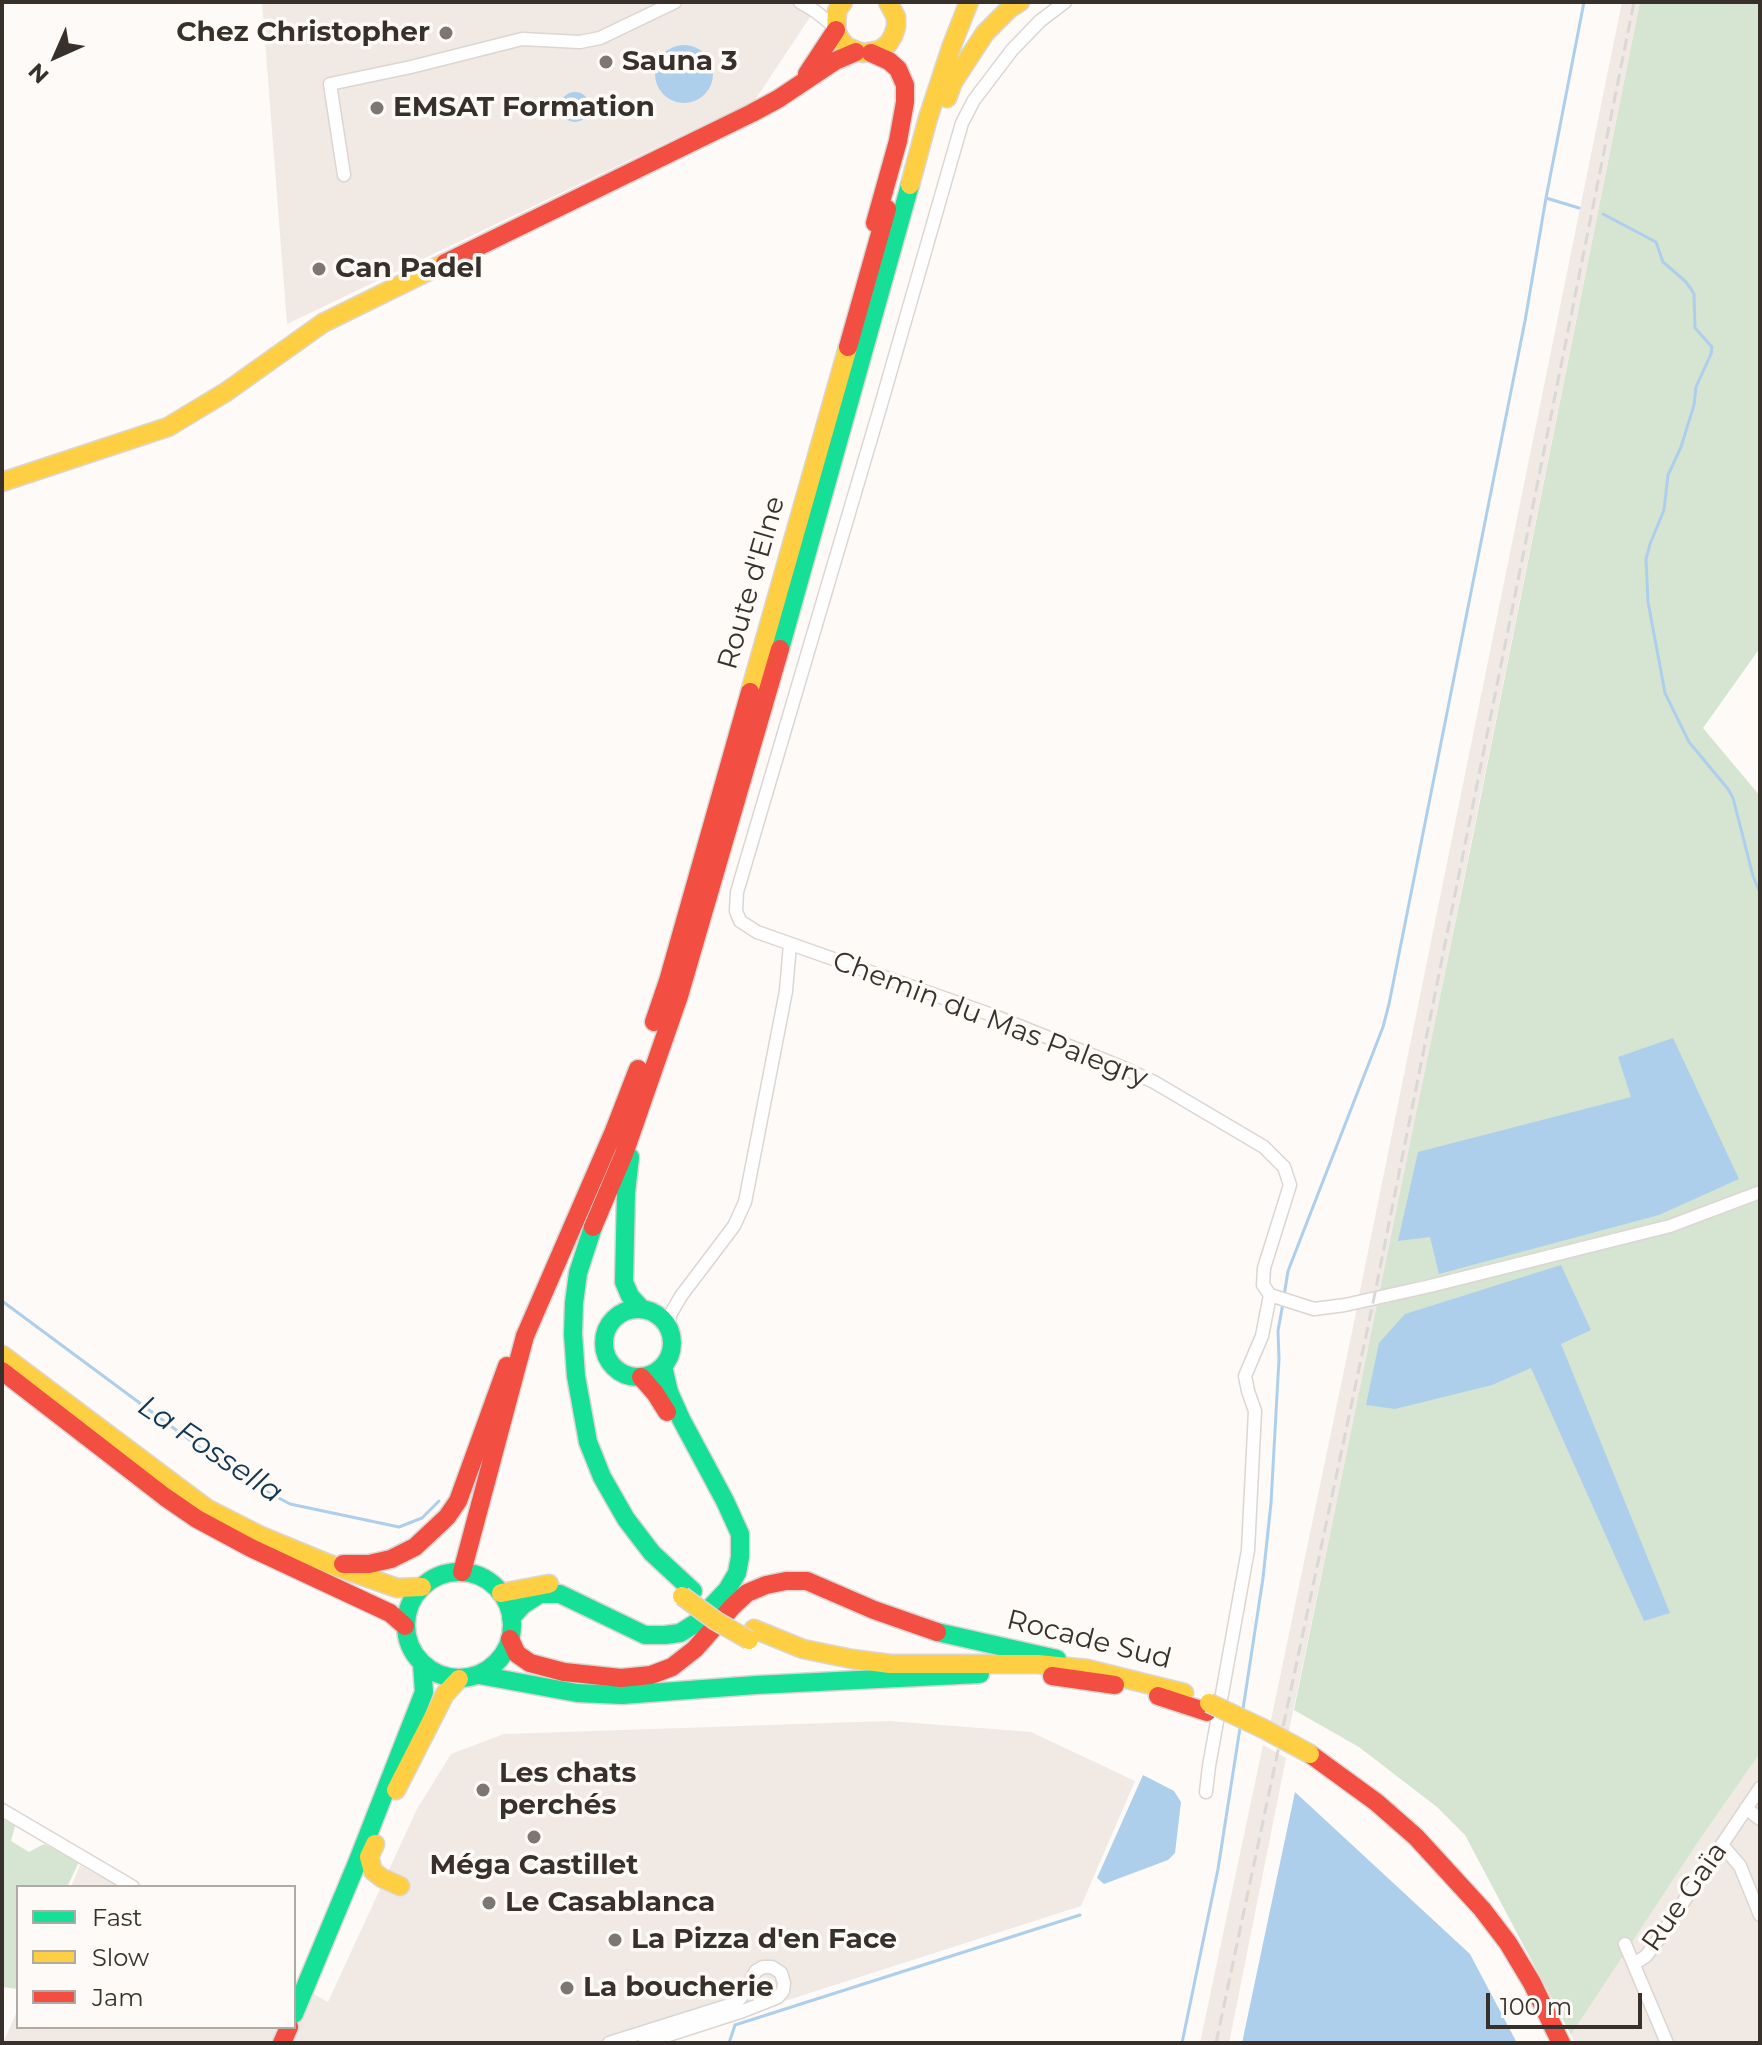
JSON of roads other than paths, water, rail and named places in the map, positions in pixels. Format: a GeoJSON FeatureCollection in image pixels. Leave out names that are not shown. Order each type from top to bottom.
{"type":"FeatureCollection","features":[{"type":"Feature","properties":{"kind":"main road"},"geometry":{"type":"LineString","coordinates":[[2,482],[168,427],[226,392],[323,323],[752,113],[835,61],[880,50],[888,44],[896,27],[896,17],[888,2]]}},
{"type":"Feature","properties":{"kind":"main road","name":"Route d'Elne"},"geometry":{"type":"LineString","coordinates":[[594,1176],[645,1050],[668,981],[907,139],[954,2]]}},
{"type":"Feature","properties":{"kind":"main road","name":"Route d'Elne"},"geometry":{"type":"LineString","coordinates":[[679,996],[928,118],[969,2]]}},
{"type":"Feature","properties":{"kind":"main road"},"geometry":{"type":"LineString","coordinates":[[890,257],[953,82],[985,33],[1020,2]]}},
{"type":"Feature","properties":{"kind":"main road"},"geometry":{"type":"LineString","coordinates":[[803,503],[833,370],[898,141],[905,102],[905,85],[898,69],[889,61],[847,47],[840,39],[835,19],[842,3]]}},
{"type":"Feature","properties":{"kind":"main road"},"geometry":{"type":"LineString","coordinates":[[792,90],[811,70],[836,28]]}},
{"type":"Feature","properties":{"kind":"main road"},"geometry":{"type":"LineString","coordinates":[[656,1317],[635,1309],[621,1314],[608,1326],[604,1343],[610,1362],[618,1371],[628,1376],[653,1374],[663,1366],[672,1340],[656,1317],[630,1296],[624,1282],[628,1162],[675,1022],[679,996]]}},
{"type":"Feature","properties":{"kind":"main road"},"geometry":{"type":"LineString","coordinates":[[679,996],[624,1154],[589,1236],[578,1273],[573,1334],[581,1410],[588,1442],[602,1477],[626,1519],[688,1594]]}},
{"type":"Feature","properties":{"kind":"main road"},"geometry":{"type":"LineString","coordinates":[[462,1572],[525,1336],[594,1176]]}},
{"type":"Feature","properties":{"kind":"main road"},"geometry":{"type":"LineString","coordinates":[[594,1176],[567,1267],[561,1314],[563,1382],[570,1421],[594,1486],[616,1524],[643,1560],[688,1594],[800,1660],[844,1669],[934,1675]]}},
{"type":"Feature","properties":{"kind":"main road"},"geometry":{"type":"LineString","coordinates":[[329,1564],[369,1564],[391,1559],[415,1547],[447,1517],[458,1501],[511,1357],[525,1336]]}},
{"type":"Feature","properties":{"kind":"main road"},"geometry":{"type":"LineString","coordinates":[[2,1355],[206,1508],[261,1536],[329,1564],[397,1588],[422,1587]]}},
{"type":"Feature","properties":{"kind":"main road"},"geometry":{"type":"LineString","coordinates":[[511,1618],[540,1594],[560,1594],[645,1635],[665,1635],[680,1633],[696,1623],[727,1590],[737,1573],[740,1534],[681,1419],[669,1392],[663,1366]]}},
{"type":"Feature","properties":{"kind":"main road"},"geometry":{"type":"LineString","coordinates":[[2,1371],[197,1519],[251,1548],[390,1613],[405,1626]]}},
{"type":"Feature","properties":{"kind":"main road"},"geometry":{"type":"LineString","coordinates":[[501,1593],[547,1584],[567,1586],[631,1617],[649,1624],[666,1625],[684,1618],[700,1605],[723,1578],[729,1563],[729,1533],[675,1424],[641,1377]]}},
{"type":"Feature","properties":{"kind":"main road"},"geometry":{"type":"LineString","coordinates":[[462,1572],[484,1579],[501,1593],[511,1618],[510,1639],[499,1661],[479,1675],[459,1679],[439,1675],[422,1664],[407,1640],[405,1626],[407,1611],[422,1587],[438,1576],[462,1572]]}},
{"type":"Feature","properties":{"kind":"main road","name":"Rocade Sud"},"geometry":{"type":"LineString","coordinates":[[510,1639],[517,1654],[530,1663],[553,1669],[621,1678],[651,1675],[672,1667],[695,1649],[747,1593],[766,1585],[807,1581],[927,1629],[1121,1672],[1184,1693],[1208,1707]]}},
{"type":"Feature","properties":{"kind":"main road"},"geometry":{"type":"LineString","coordinates":[[752,1634],[852,1659],[890,1664],[1038,1664],[1087,1669],[1184,1693]]}},
{"type":"Feature","properties":{"kind":"main road"},"geometry":{"type":"LineString","coordinates":[[357,1863],[424,1692],[422,1664]]}},
{"type":"Feature","properties":{"kind":"main road","name":"Rocade Sud"},"geometry":{"type":"LineString","coordinates":[[479,1675],[577,1693],[622,1695],[934,1675],[1021,1673],[1125,1686],[1208,1707],[1264,1729],[1376,1802],[1406,1828],[1463,1887],[1508,1943],[1532,1983],[1561,2043]]}},
{"type":"Feature","properties":{"kind":"main road"},"geometry":{"type":"LineString","coordinates":[[296,2004],[300,1984],[357,1863],[445,1694],[459,1679]]}},
{"type":"Feature","properties":{"kind":"main road"},"geometry":{"type":"LineString","coordinates":[[400,1886],[377,1875],[369,1857],[413,1758]]}},
{"type":"Feature","properties":{"kind":"main road","name":"Rocade Sud"},"geometry":{"type":"LineString","coordinates":[[1308,1758],[1372,1807],[1448,1881],[1500,1947],[1552,2043]]}},
{"type":"Feature","properties":{"kind":"street"},"geometry":{"type":"LineString","coordinates":[[344,175],[330,84],[522,39],[580,42],[600,38],[675,2]]}},
{"type":"Feature","properties":{"kind":"street"},"geometry":{"type":"LineString","coordinates":[[800,2],[836,28]]}},
{"type":"Feature","properties":{"kind":"street"},"geometry":{"type":"LineString","coordinates":[[811,2],[830,7],[842,3]]}},
{"type":"Feature","properties":{"kind":"street"},"geometry":{"type":"LineString","coordinates":[[790,944],[757,932],[740,921],[736,911],[737,892],[953,151],[962,123],[994,72],[1040,21],[1065,2]]}},
{"type":"Feature","properties":{"kind":"street","name":"Chemin du Mas Palegry"},"geometry":{"type":"LineString","coordinates":[[656,1317],[670,1315],[734,1226],[745,1202],[786,991],[790,944],[992,1015],[1124,1068],[1154,1082],[1264,1147],[1284,1167],[1290,1185],[1264,1268],[1263,1285],[1273,1297]]}},
{"type":"Feature","properties":{"kind":"street"},"geometry":{"type":"LineString","coordinates":[[1206,1792],[1248,1550],[1255,1411],[1245,1376],[1262,1336],[1273,1297],[1314,1309],[1345,1305],[1670,1226],[1760,1192]]}},
{"type":"Feature","properties":{"kind":"street","name":"Rue Gaïa"},"geometry":{"type":"LineString","coordinates":[[1634,1964],[1646,1956],[1655,1944],[1760,1788]]}},
{"type":"Feature","properties":{"kind":"street"},"geometry":{"type":"LineString","coordinates":[[1746,1808],[1760,1819]]}},
{"type":"Feature","properties":{"kind":"street"},"geometry":{"type":"LineString","coordinates":[[2,1810],[130,1885]]}},
{"type":"Feature","properties":{"kind":"street"},"geometry":{"type":"LineString","coordinates":[[1722,1845],[1740,1866],[1760,1915]]}},
{"type":"Feature","properties":{"kind":"street"},"geometry":{"type":"LineString","coordinates":[[1625,1944],[1667,2043]]}},
{"type":"Feature","properties":{"kind":"street"},"geometry":{"type":"LineString","coordinates":[[644,2043],[743,2011],[771,2000],[778,1997],[784,1983],[781,1973],[772,1967],[763,1967],[756,1971],[751,1986],[761,1999],[771,2000]]}},
{"type":"Feature","properties":{"kind":"street"},"geometry":{"type":"LineString","coordinates":[[609,2043],[736,2003],[751,1986]]}},
{"type":"Feature","properties":{"kind":"water"},"geometry":{"type":"Polygon","coordinates":[[[684,45],[695,47],[704,54],[711,63],[711,85],[704,94],[695,101],[684,103],[673,101],[664,94],[657,85],[655,74],[657,63],[664,54],[673,47],[684,45]]]}},
{"type":"Feature","properties":{"kind":"water"},"geometry":{"type":"Polygon","coordinates":[[[575,92],[586,96],[590,107],[586,118],[575,122],[564,118],[560,107],[564,96],[575,92]]]}},
{"type":"Feature","properties":{"kind":"water"},"geometry":{"type":"Polygon","coordinates":[[[1673,1038],[1739,1179],[1659,1215],[1439,1274],[1430,1237],[1398,1241],[1418,1152],[1631,1097],[1618,1057],[1673,1038]]]}},
{"type":"Feature","properties":{"kind":"water"},"geometry":{"type":"Polygon","coordinates":[[[1561,1265],[1591,1330],[1561,1344],[1670,1613],[1644,1621],[1531,1368],[1492,1385],[1395,1409],[1366,1405],[1379,1343],[1405,1314],[1561,1265]]]}},
{"type":"Feature","properties":{"kind":"water"},"geometry":{"type":"Polygon","coordinates":[[[1143,1775],[1174,1791],[1181,1802],[1175,1853],[1168,1860],[1104,1884],[1097,1878],[1143,1775]]]}},
{"type":"Feature","properties":{"kind":"water"},"geometry":{"type":"Polygon","coordinates":[[[1295,1792],[1470,1954],[1517,2043],[1242,2043],[1295,1792]]]}},
{"type":"Feature","properties":{"kind":"waterway"},"geometry":{"type":"LineString","coordinates":[[1579,208],[1546,198],[1584,2]]}},
{"type":"Feature","properties":{"kind":"waterway"},"geometry":{"type":"LineString","coordinates":[[1284,1296],[1288,1271],[1383,1027],[1389,1004],[1525,321],[1546,198]]}},
{"type":"Feature","properties":{"kind":"waterway"},"geometry":{"type":"LineString","coordinates":[[1603,214],[1656,242],[1663,262],[1685,281],[1694,294],[1695,328],[1712,347],[1696,387],[1694,405],[1681,447],[1668,475],[1664,510],[1646,559],[1648,602],[1665,693],[1689,742],[1733,798],[1760,893]]}},
{"type":"Feature","properties":{"kind":"waterway","name":"La Fossella"},"geometry":{"type":"LineString","coordinates":[[2,1301],[241,1478],[290,1504],[399,1527],[422,1518],[439,1501]]}},
{"type":"Feature","properties":{"kind":"waterway"},"geometry":{"type":"LineString","coordinates":[[1243,1709],[1271,1503],[1278,1331],[1283,1303]]}},
{"type":"Feature","properties":{"kind":"waterway"},"geometry":{"type":"LineString","coordinates":[[1182,2043],[1218,1869],[1240,1728]]}},
{"type":"Feature","properties":{"kind":"waterway"},"geometry":{"type":"LineString","coordinates":[[729,2043],[735,2025],[1080,1915]]}},
{"type":"Feature","properties":{"kind":"railway"},"geometry":{"type":"LineString","coordinates":[[1216,2043],[1374,1298],[1634,2]]}},
{"type":"Feature","properties":{"kind":"place","name":"Chez Christopher"},"geometry":{"type":"Point","coordinates":[446,33]}},
{"type":"Feature","properties":{"kind":"place","name":"Sauna 3"},"geometry":{"type":"Point","coordinates":[606,62]}},
{"type":"Feature","properties":{"kind":"place","name":"EMSAT Formation"},"geometry":{"type":"Point","coordinates":[377,108]}},
{"type":"Feature","properties":{"kind":"place","name":"Can Padel"},"geometry":{"type":"Point","coordinates":[319,269]}},
{"type":"Feature","properties":{"kind":"place","name":"Les chats perchés"},"geometry":{"type":"Point","coordinates":[483,1790]}},
{"type":"Feature","properties":{"kind":"place","name":"Méga Castillet"},"geometry":{"type":"Point","coordinates":[534,1837]}},
{"type":"Feature","properties":{"kind":"place","name":"Le Casablanca"},"geometry":{"type":"Point","coordinates":[489,1903]}},
{"type":"Feature","properties":{"kind":"place","name":"La Pizza d'en Face"},"geometry":{"type":"Point","coordinates":[615,1940]}},
{"type":"Feature","properties":{"kind":"place","name":"La boucherie"},"geometry":{"type":"Point","coordinates":[567,1988]}}]}
